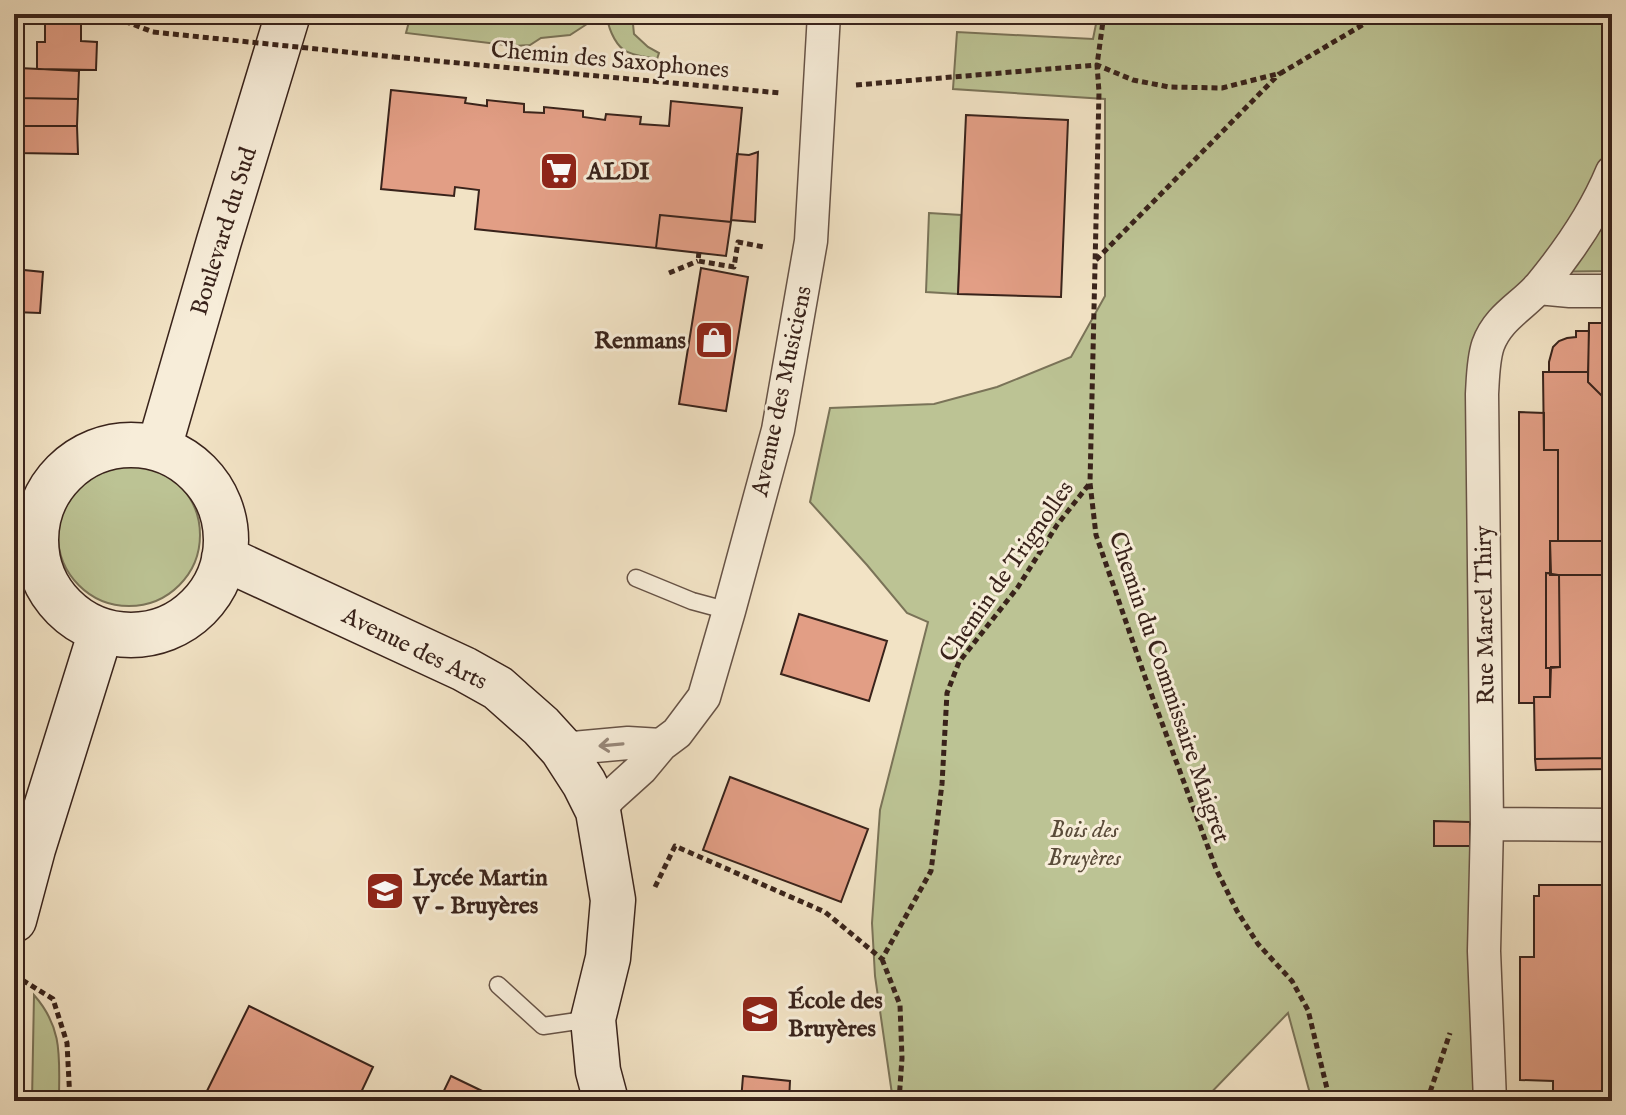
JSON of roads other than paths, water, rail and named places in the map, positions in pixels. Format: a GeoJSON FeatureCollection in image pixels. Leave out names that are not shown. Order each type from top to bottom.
{"type":"FeatureCollection","features":[{"type":"Feature","properties":{"kind":"main road","name":"Boulevard du Sud"},"geometry":{"type":"LineString","coordinates":[[159,448],[288,14]]}},
{"type":"Feature","properties":{"kind":"main road"},"geometry":{"type":"LineString","coordinates":[[107,447],[159,448],[183,459],[212,489],[227,527],[224,558],[211,594],[192,614],[163,631],[134,636],[101,631],[62,606],[39,569],[35,527],[50,488],[77,460],[107,447]]}},
{"type":"Feature","properties":{"kind":"main road","name":"Avenue des Arts"},"geometry":{"type":"LineString","coordinates":[[224,558],[464,669],[498,688],[562,749],[598,811],[613,900],[608,958],[593,1019],[598,1071],[606,1101]]}},
{"type":"Feature","properties":{"kind":"main road"},"geometry":{"type":"LineString","coordinates":[[14,920],[101,631]]}},
{"type":"Feature","properties":{"kind":"street","name":"Avenue des Musiciens"},"geometry":{"type":"LineString","coordinates":[[598,811],[661,745],[677,733],[704,697],[729,611],[778,430],[811,241],[824,14]]}},
{"type":"Feature","properties":{"kind":"street","name":"Rue Marcel Thiry"},"geometry":{"type":"LineString","coordinates":[[1490,1101],[1484,951],[1487,824],[1484,362],[1496,330],[1512,310],[1538,288],[1579,233],[1612,172]]}},
{"type":"Feature","properties":{"kind":"street"},"geometry":{"type":"LineString","coordinates":[[1538,288],[1612,291]]}},
{"type":"Feature","properties":{"kind":"street"},"geometry":{"type":"LineString","coordinates":[[562,749],[628,743],[661,745]]}},
{"type":"Feature","properties":{"kind":"street"},"geometry":{"type":"LineString","coordinates":[[1487,824],[1612,825]]}},
{"type":"Feature","properties":{"kind":"lane"},"geometry":{"type":"LineString","coordinates":[[636,578],[692,601],[729,611]]}},
{"type":"Feature","properties":{"kind":"lane"},"geometry":{"type":"LineString","coordinates":[[498,985],[543,1026],[593,1019]]}},
{"type":"Feature","properties":{"kind":"place","name":"ALDI"},"geometry":{"type":"Point","coordinates":[559,171]}},
{"type":"Feature","properties":{"kind":"place","name":"Renmans"},"geometry":{"type":"Point","coordinates":[714,340]}},
{"type":"Feature","properties":{"kind":"place","name":"Lycée Martin V - Bruyères"},"geometry":{"type":"Point","coordinates":[385,891]}},
{"type":"Feature","properties":{"kind":"place","name":"École des Bruyères"},"geometry":{"type":"Point","coordinates":[760,1014]}},
{"type":"Feature","properties":{"kind":"park label","name":"Bois des Bruyères"},"geometry":{"type":"Point","coordinates":[1084,843]}}]}
